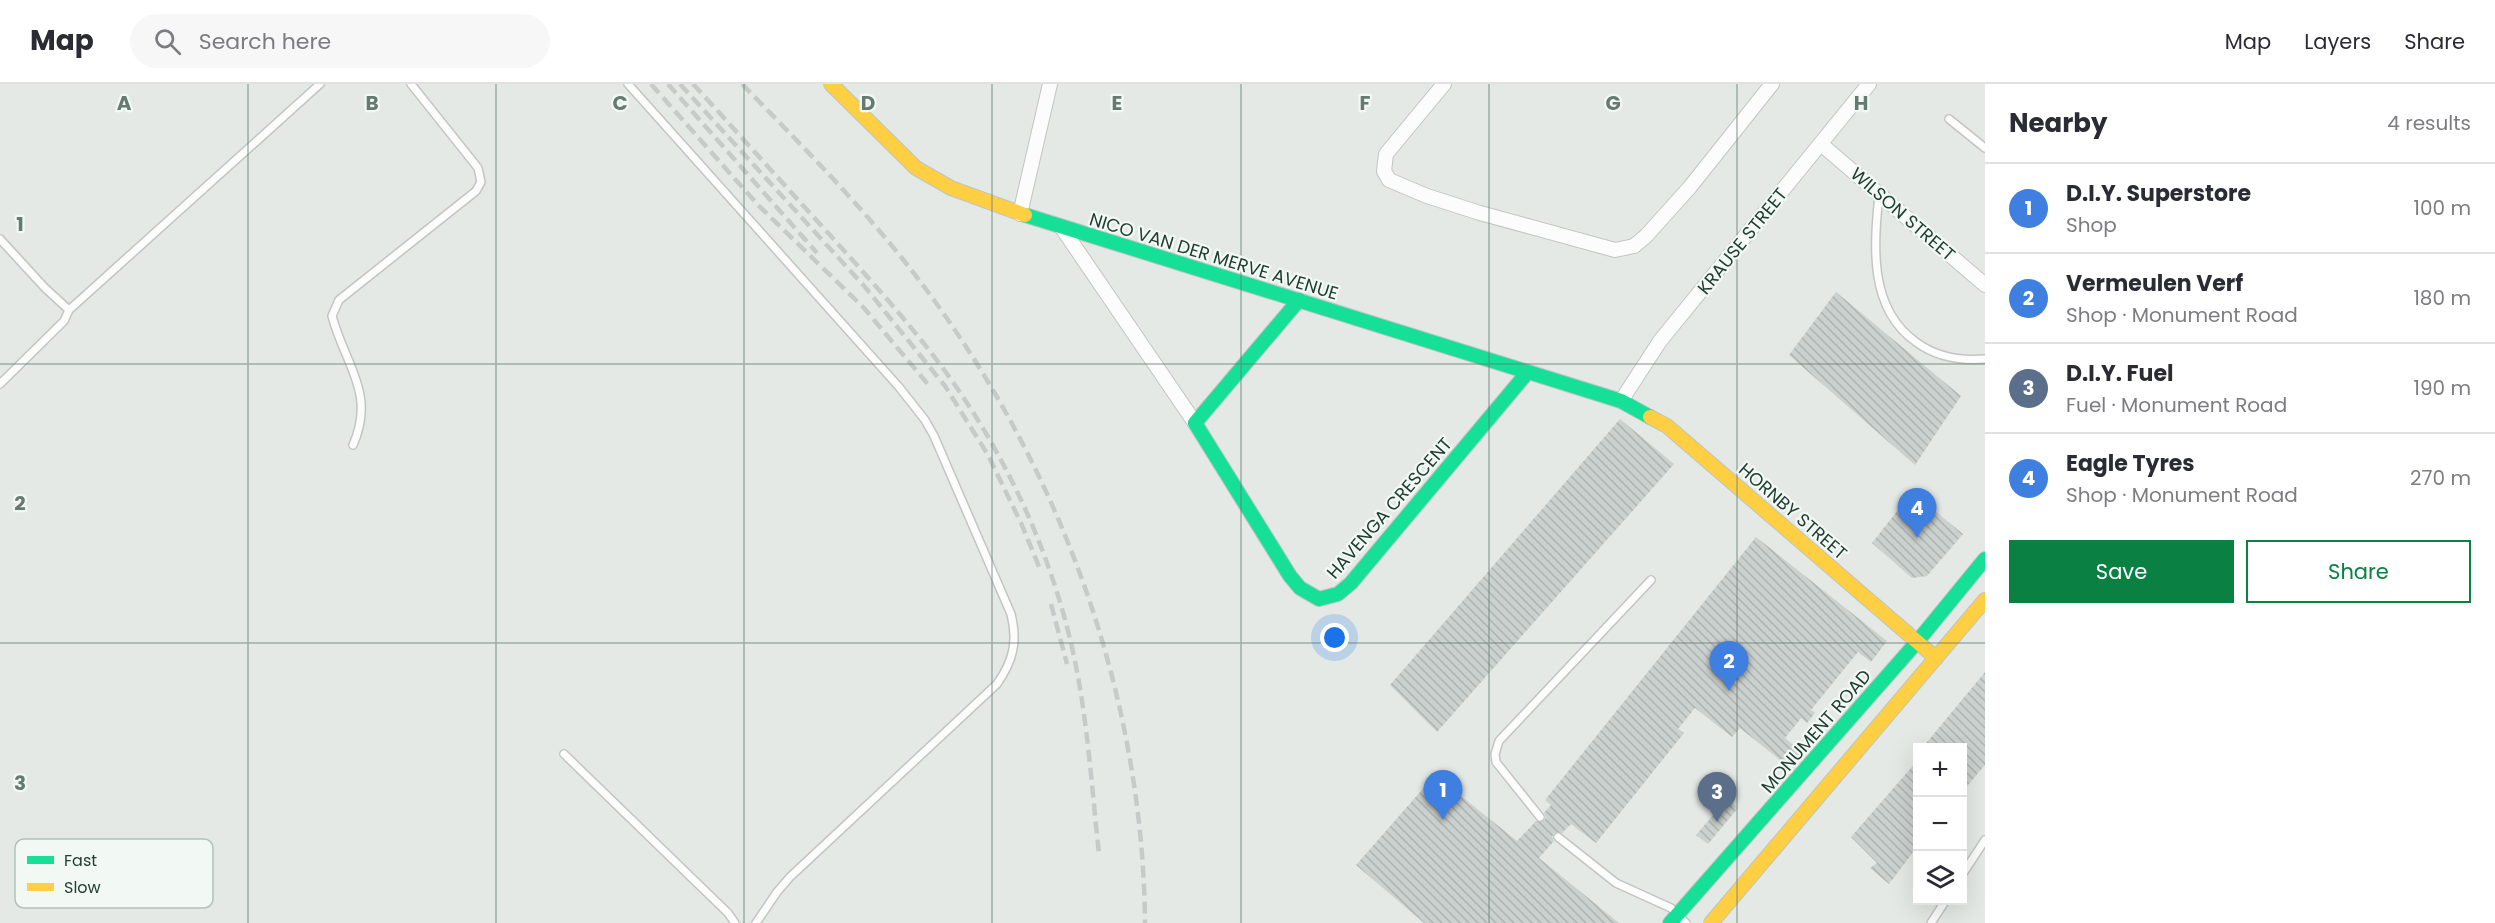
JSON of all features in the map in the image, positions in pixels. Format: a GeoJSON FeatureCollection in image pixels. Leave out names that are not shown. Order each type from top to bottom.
{"type":"FeatureCollection","features":[{"type":"Feature","properties":{"kind":"street","name":"NICO VAN DER MERVE AVENUE"},"geometry":{"type":"LineString","coordinates":[[831,84],[916,168],[951,188],[1062,228],[1621,401]]}},
{"type":"Feature","properties":{"kind":"street"},"geometry":{"type":"LineString","coordinates":[[1020,214],[1050,84]]}},
{"type":"Feature","properties":{"kind":"street"},"geometry":{"type":"LineString","coordinates":[[1444,84],[1386,154],[1384,171],[1389,180],[1410,190],[1480,213],[1615,250],[1634,246],[1647,236],[1690,187],[1772,84]]}},
{"type":"Feature","properties":{"kind":"street","name":"KRAUSE STREET"},"geometry":{"type":"LineString","coordinates":[[1621,401],[1660,341],[1869,84]]}},
{"type":"Feature","properties":{"kind":"street","name":"WILSON STREET"},"geometry":{"type":"LineString","coordinates":[[1821,144],[1985,285]]}},
{"type":"Feature","properties":{"kind":"street","name":"HAVENGA CRESCENT"},"geometry":{"type":"LineString","coordinates":[[1062,228],[1195,423],[1290,576],[1311,595],[1319,598],[1329,598],[1345,590],[1358,576],[1527,373]]}},
{"type":"Feature","properties":{"kind":"street"},"geometry":{"type":"LineString","coordinates":[[1195,423],[1299,300]]}},
{"type":"Feature","properties":{"kind":"street","name":"HORNBY STREET"},"geometry":{"type":"LineString","coordinates":[[1621,401],[1667,426],[1936,658]]}},
{"type":"Feature","properties":{"kind":"street","name":"MONUMENT ROAD"},"geometry":{"type":"LineString","coordinates":[[1678,920],[1985,560]]}},
{"type":"Feature","properties":{"kind":"street"},"geometry":{"type":"LineString","coordinates":[[1711,923],[1985,600]]}},
{"type":"Feature","properties":{"kind":"lane"},"geometry":{"type":"LineString","coordinates":[[0,384],[64,321],[69,310],[320,84]]}},
{"type":"Feature","properties":{"kind":"lane"},"geometry":{"type":"LineString","coordinates":[[353,445],[360,429],[363,410],[360,392],[332,316],[339,300],[476,191],[481,182],[478,168],[411,84]]}},
{"type":"Feature","properties":{"kind":"lane"},"geometry":{"type":"LineString","coordinates":[[628,84],[899,387],[925,420],[942,453],[1011,614],[1015,629],[1012,660],[997,684],[790,877],[756,923]]}},
{"type":"Feature","properties":{"kind":"lane"},"geometry":{"type":"LineString","coordinates":[[1950,119],[1985,148]]}},
{"type":"Feature","properties":{"kind":"lane"},"geometry":{"type":"LineString","coordinates":[[1879,194],[1875,234],[1877,268],[1886,307],[1895,323],[1908,337],[1927,350],[1950,358],[1985,359]]}},
{"type":"Feature","properties":{"kind":"lane"},"geometry":{"type":"LineString","coordinates":[[0,239],[69,310]]}},
{"type":"Feature","properties":{"kind":"lane"},"geometry":{"type":"LineString","coordinates":[[1540,817],[1496,762],[1496,748],[1499,741],[1651,580]]}},
{"type":"Feature","properties":{"kind":"lane"},"geometry":{"type":"LineString","coordinates":[[564,754],[720,905],[735,923]]}},
{"type":"Feature","properties":{"kind":"lane"},"geometry":{"type":"LineString","coordinates":[[1558,837],[1616,883],[1665,905],[1678,920]]}},
{"type":"Feature","properties":{"kind":"lane"},"geometry":{"type":"LineString","coordinates":[[1967,867],[1985,840]]}},
{"type":"Feature","properties":{"kind":"lane"},"geometry":{"type":"LineString","coordinates":[[1931,923],[1943,905]]}},
{"type":"Feature","properties":{"kind":"building"},"geometry":{"type":"Polygon","coordinates":[[[1836,292],[1961,396],[1915,465],[1789,355],[1836,292]]]}},
{"type":"Feature","properties":{"kind":"building"},"geometry":{"type":"Polygon","coordinates":[[[1620,419],[1674,464],[1437,732],[1390,685],[1620,419]]]}},
{"type":"Feature","properties":{"kind":"building"},"geometry":{"type":"Polygon","coordinates":[[[1912,492],[1963,534],[1927,576],[1912,578],[1872,543],[1912,492]]]}},
{"type":"Feature","properties":{"kind":"building"},"geometry":{"type":"Polygon","coordinates":[[[1756,537],[1887,641],[1871,662],[1858,652],[1811,710],[1815,713],[1807,723],[1801,718],[1785,738],[1803,753],[1790,768],[1740,728],[1732,737],[1695,708],[1678,729],[1684,733],[1596,843],[1571,824],[1562,833],[1554,833],[1552,837],[1554,841],[1539,858],[1619,923],[1424,923],[1356,865],[1435,775],[1517,841],[1536,821],[1544,821],[1546,817],[1544,813],[1551,805],[1545,800],[1756,537]]]}},
{"type":"Feature","properties":{"kind":"building"},"geometry":{"type":"Polygon","coordinates":[[[1985,672],[1985,765],[1967,786],[1967,743],[1926,743],[1985,672]]]}},
{"type":"Feature","properties":{"kind":"building"},"geometry":{"type":"Polygon","coordinates":[[[1913,766],[1913,852],[1889,884],[1870,868],[1877,863],[1851,837],[1913,766]]]}},
{"type":"Feature","properties":{"kind":"building"},"geometry":{"type":"Polygon","coordinates":[[[1727,799],[1738,808],[1708,844],[1696,835],[1727,799]]]}},
{"type":"Feature","properties":{"kind":"railway"},"geometry":{"type":"LineString","coordinates":[[651,84],[758,205],[864,308],[931,388]]}},
{"type":"Feature","properties":{"kind":"railway"},"geometry":{"type":"LineString","coordinates":[[668,84],[817,253]]}},
{"type":"Feature","properties":{"kind":"railway"},"geometry":{"type":"LineString","coordinates":[[680,84],[865,287],[945,386],[988,455],[1021,523],[1040,569]]}},
{"type":"Feature","properties":{"kind":"railway"},"geometry":{"type":"LineString","coordinates":[[693,84],[910,326],[955,385],[992,443],[1037,537],[1069,635],[1084,717],[1099,854]]}},
{"type":"Feature","properties":{"kind":"railway"},"geometry":{"type":"LineString","coordinates":[[742,84],[862,211],[928,292],[976,362],[1018,435],[1055,512],[1086,591],[1111,672],[1129,755],[1141,838],[1145,923]]}},
{"type":"Feature","properties":{"kind":"railway"},"geometry":{"type":"LineString","coordinates":[[1051,604],[1067,664]]}},
{"type":"Feature","properties":{"kind":"traffic: fast"},"geometry":{"type":"LineString","coordinates":[[1025,215],[1621,401],[1650,417]]}},
{"type":"Feature","properties":{"kind":"traffic: fast"},"geometry":{"type":"LineString","coordinates":[[1299,300],[1195,423],[1290,576],[1300,588],[1319,599],[1338,594],[1351,583],[1527,373]]}},
{"type":"Feature","properties":{"kind":"traffic: fast"},"geometry":{"type":"LineString","coordinates":[[1670,923],[1917,642],[1985,559]]}},
{"type":"Feature","properties":{"kind":"traffic: slow"},"geometry":{"type":"LineString","coordinates":[[831,84],[916,168],[951,188],[1025,215]]}},
{"type":"Feature","properties":{"kind":"traffic: slow"},"geometry":{"type":"LineString","coordinates":[[1650,417],[1667,426],[1936,658]]}},
{"type":"Feature","properties":{"kind":"traffic: slow"},"geometry":{"type":"LineString","coordinates":[[1711,923],[1985,600]]}},
{"type":"Feature","properties":{"kind":"place","name":"Eagle Tyres"},"geometry":{"type":"Point","coordinates":[1917,538]}},
{"type":"Feature","properties":{"kind":"place","name":"Vermeulen Verf"},"geometry":{"type":"Point","coordinates":[1729,691]}},
{"type":"Feature","properties":{"kind":"place","name":"D.I.Y. Superstore"},"geometry":{"type":"Point","coordinates":[1443,820]}},
{"type":"Feature","properties":{"kind":"place","name":"D.I.Y. Fuel"},"geometry":{"type":"Point","coordinates":[1717,822]}}]}
